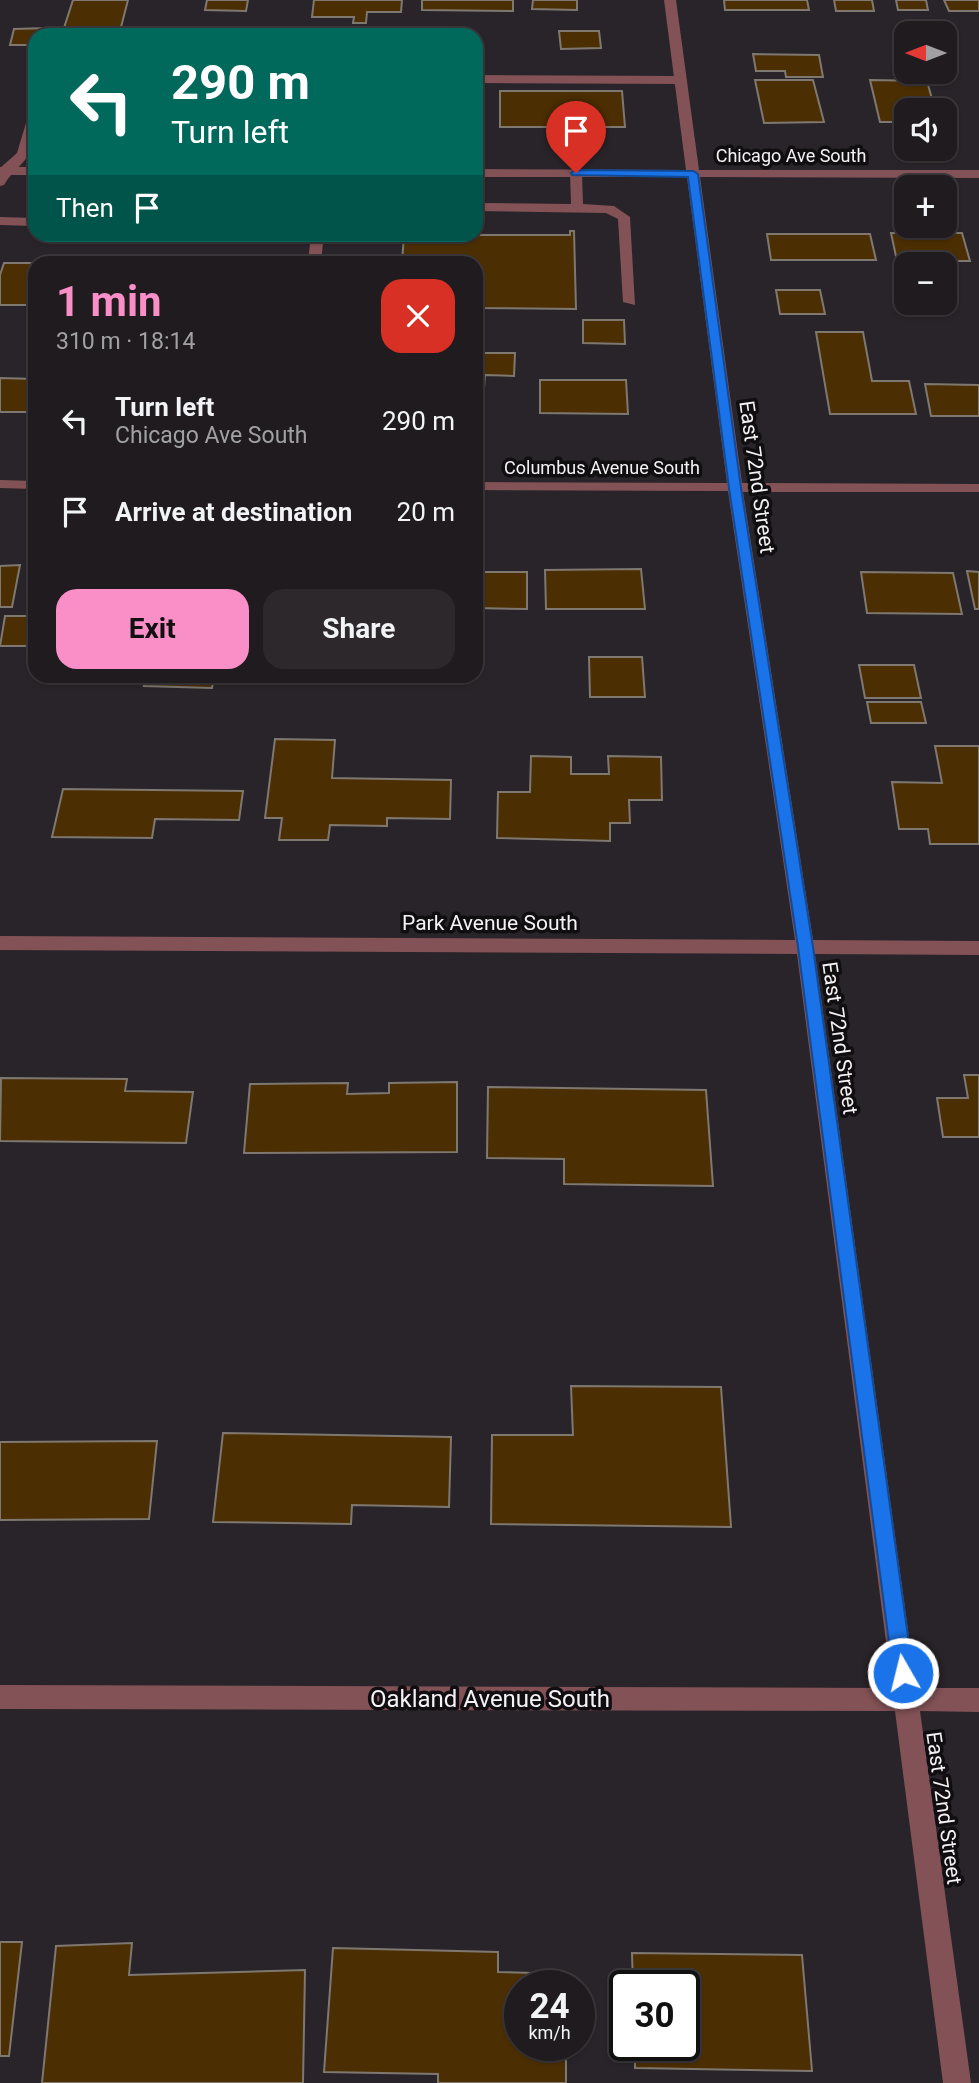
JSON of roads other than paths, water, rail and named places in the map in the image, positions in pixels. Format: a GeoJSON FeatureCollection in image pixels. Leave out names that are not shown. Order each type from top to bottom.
{"type":"FeatureCollection","features":[{"type":"Feature","properties":{"kind":"street","name":"East 72nd Street"},"geometry":{"type":"LineString","coordinates":[[670,0],[735,488],[805,947],[957,2083]]}},
{"type":"Feature","properties":{"kind":"street"},"geometry":{"type":"LineString","coordinates":[[483,79],[681,80]]}},
{"type":"Feature","properties":{"kind":"street"},"geometry":{"type":"LineString","coordinates":[[1,175],[23,154],[28,137]]}},
{"type":"Feature","properties":{"kind":"street"},"geometry":{"type":"LineString","coordinates":[[1,175],[28,172]]}},
{"type":"Feature","properties":{"kind":"street","name":"Chicago Ave South"},"geometry":{"type":"LineString","coordinates":[[483,173],[979,174]]}},
{"type":"Feature","properties":{"kind":"street"},"geometry":{"type":"LineString","coordinates":[[576,173],[577,208]]}},
{"type":"Feature","properties":{"kind":"street"},"geometry":{"type":"LineString","coordinates":[[483,207],[609,209],[624,217],[630,302]]}},
{"type":"Feature","properties":{"kind":"street"},"geometry":{"type":"LineString","coordinates":[[0,221],[28,222]]}},
{"type":"Feature","properties":{"kind":"street"},"geometry":{"type":"LineString","coordinates":[[0,484],[28,485]]}},
{"type":"Feature","properties":{"kind":"street","name":"Columbus Avenue South"},"geometry":{"type":"LineString","coordinates":[[483,486],[979,488]]}},
{"type":"Feature","properties":{"kind":"street","name":"Park Avenue South"},"geometry":{"type":"LineString","coordinates":[[0,943],[979,948]]}},
{"type":"Feature","properties":{"kind":"street","name":"Oakland Avenue South"},"geometry":{"type":"LineString","coordinates":[[0,1697],[979,1700]]}}]}
